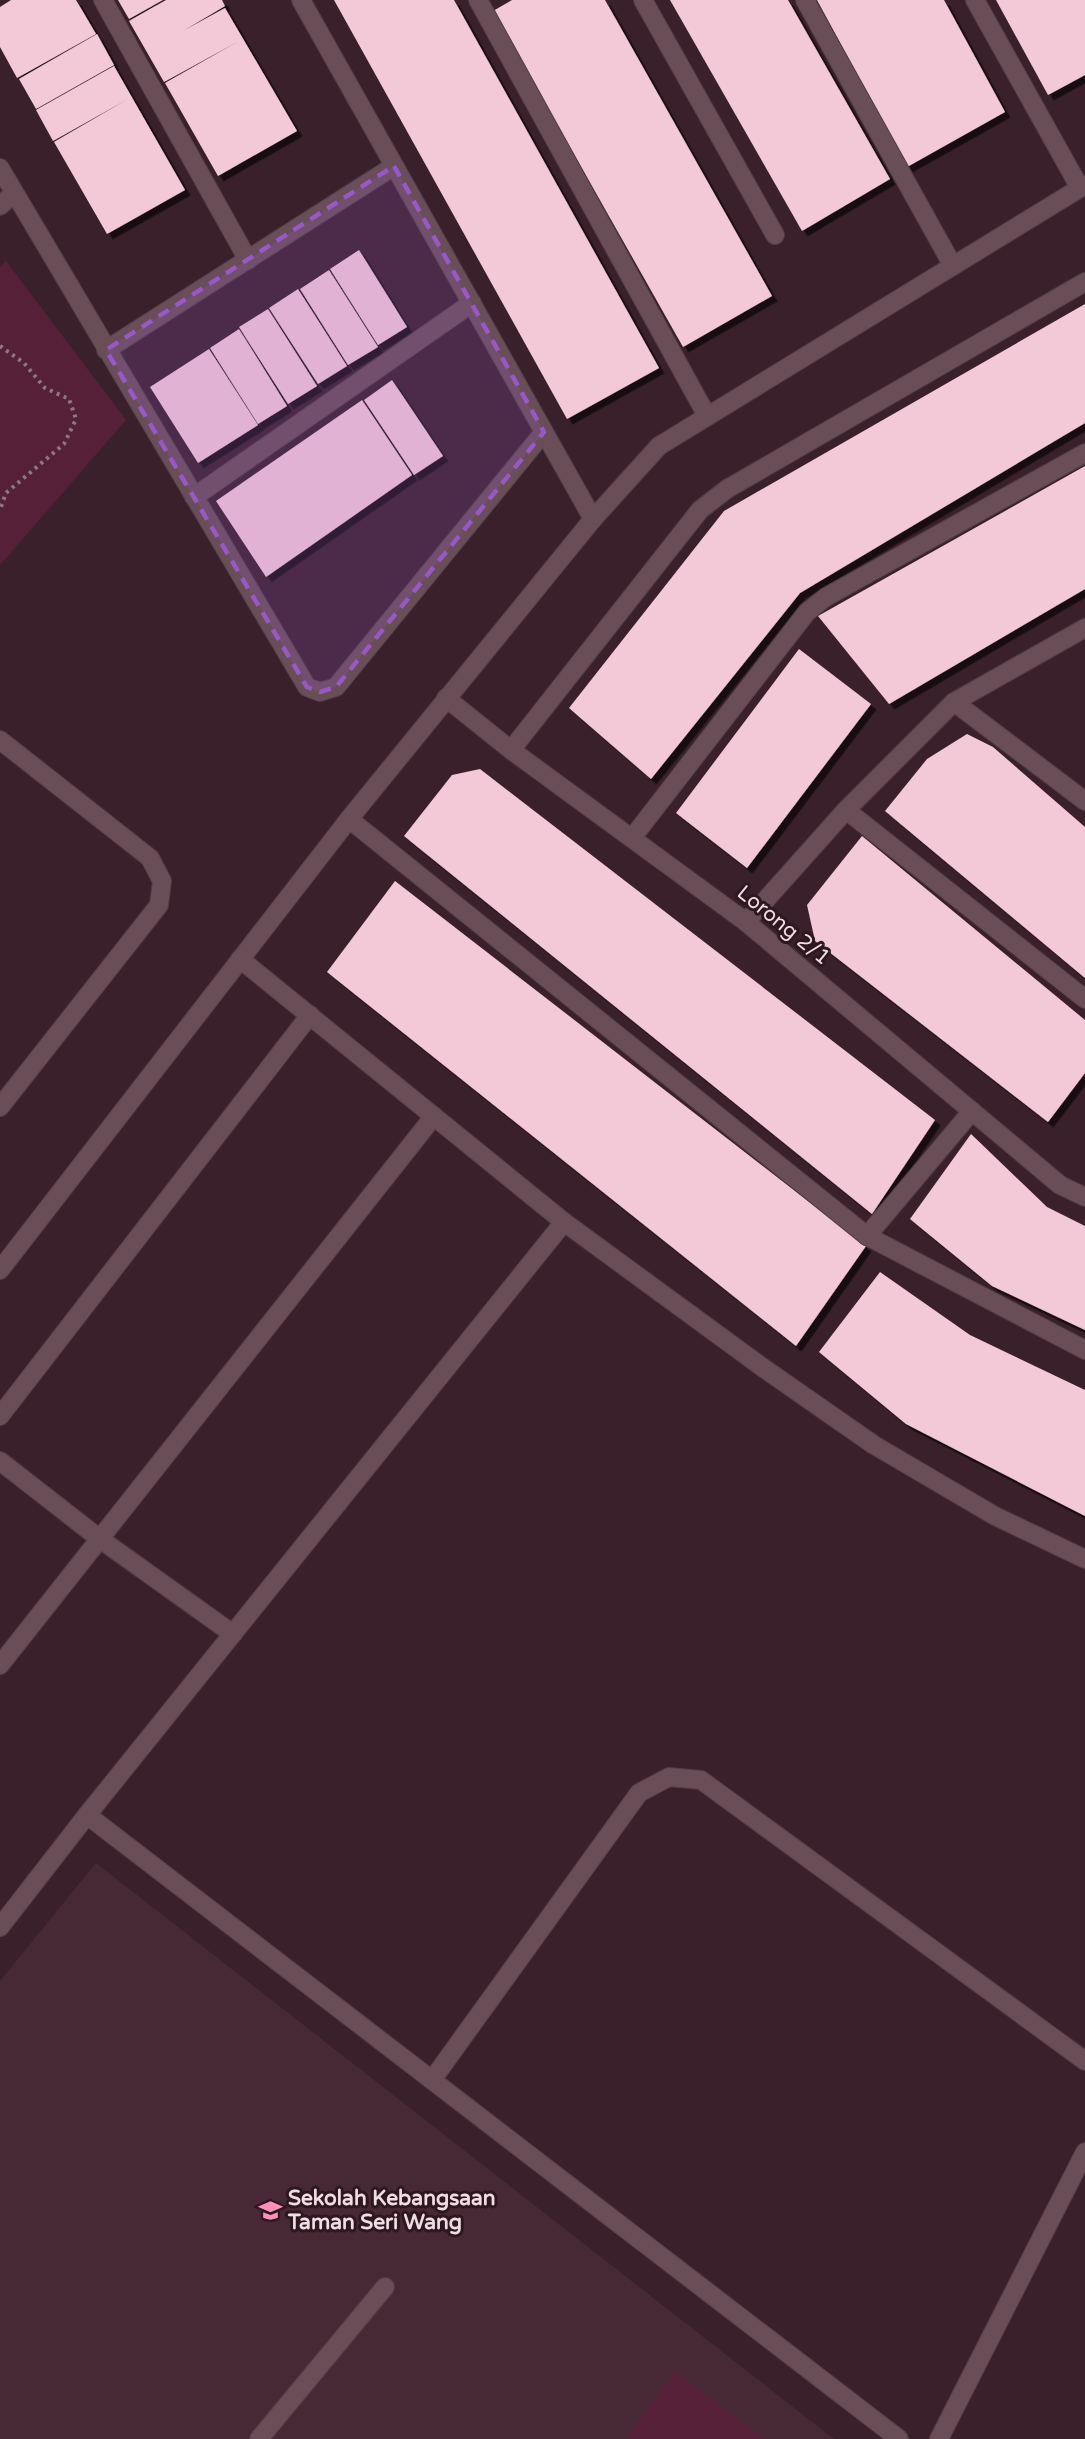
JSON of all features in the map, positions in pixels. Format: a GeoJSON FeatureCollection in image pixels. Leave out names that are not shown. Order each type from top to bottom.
{"type":"FeatureCollection","features":[{"type":"Feature","properties":{"kind":"street"},"geometry":{"type":"LineString","coordinates":[[103,0],[248,260]]}},
{"type":"Feature","properties":{"kind":"street"},"geometry":{"type":"LineString","coordinates":[[301,0],[593,519]]}},
{"type":"Feature","properties":{"kind":"street"},"geometry":{"type":"LineString","coordinates":[[479,0],[707,416]]}},
{"type":"Feature","properties":{"kind":"street"},"geometry":{"type":"LineString","coordinates":[[643,0],[775,235]]}},
{"type":"Feature","properties":{"kind":"street"},"geometry":{"type":"LineString","coordinates":[[805,0],[953,266]]}},
{"type":"Feature","properties":{"kind":"street"},"geometry":{"type":"LineString","coordinates":[[0,1270],[349,819],[593,519],[659,446],[1082,186],[975,0]]}},
{"type":"Feature","properties":{"kind":"street"},"geometry":{"type":"LineString","coordinates":[[106,350],[394,166]]}},
{"type":"Feature","properties":{"kind":"street"},"geometry":{"type":"LineString","coordinates":[[0,168],[307,687],[320,692],[336,687],[544,432]]}},
{"type":"Feature","properties":{"kind":"street"},"geometry":{"type":"LineString","coordinates":[[0,206],[14,193]]}},
{"type":"Feature","properties":{"kind":"street"},"geometry":{"type":"LineString","coordinates":[[511,750],[700,510],[727,489],[1085,282]]}},
{"type":"Feature","properties":{"kind":"street"},"geometry":{"type":"LineString","coordinates":[[194,497],[472,303]]}},
{"type":"Feature","properties":{"kind":"street"},"geometry":{"type":"LineString","coordinates":[[632,838],[807,612],[826,597],[1085,453]]}},
{"type":"Feature","properties":{"kind":"street"},"geometry":{"type":"LineString","coordinates":[[746,922],[846,810],[954,702],[1085,628]]}},
{"type":"Feature","properties":{"kind":"street","name":"Lorong 2/1"},"geometry":{"type":"LineString","coordinates":[[446,698],[511,750],[746,922],[1060,1185],[1085,1197]]}},
{"type":"Feature","properties":{"kind":"street"},"geometry":{"type":"LineString","coordinates":[[954,702],[1085,801]]}},
{"type":"Feature","properties":{"kind":"street"},"geometry":{"type":"LineString","coordinates":[[0,1107],[159,905],[162,881],[150,858],[4,750]]}},
{"type":"Feature","properties":{"kind":"street"},"geometry":{"type":"LineString","coordinates":[[846,810],[1085,999]]}},
{"type":"Feature","properties":{"kind":"street"},"geometry":{"type":"LineString","coordinates":[[349,819],[867,1236],[1085,1350]]}},
{"type":"Feature","properties":{"kind":"street"},"geometry":{"type":"LineString","coordinates":[[240,959],[564,1222],[762,1367],[874,1445],[995,1516],[1085,1559]]}},
{"type":"Feature","properties":{"kind":"street"},"geometry":{"type":"LineString","coordinates":[[0,1416],[310,1015]]}},
{"type":"Feature","properties":{"kind":"street"},"geometry":{"type":"LineString","coordinates":[[867,1236],[972,1111]]}},
{"type":"Feature","properties":{"kind":"street"},"geometry":{"type":"LineString","coordinates":[[0,1665],[434,1116]]}},
{"type":"Feature","properties":{"kind":"street"},"geometry":{"type":"LineString","coordinates":[[0,1927],[87,1815],[564,1222]]}},
{"type":"Feature","properties":{"kind":"street"},"geometry":{"type":"LineString","coordinates":[[0,1461],[100,1539],[232,1634]]}},
{"type":"Feature","properties":{"kind":"street"},"geometry":{"type":"LineString","coordinates":[[432,2080],[639,1793],[669,1777],[701,1780],[1085,2061]]}},
{"type":"Feature","properties":{"kind":"street"},"geometry":{"type":"LineString","coordinates":[[87,1815],[899,2439]]}},
{"type":"Feature","properties":{"kind":"street"},"geometry":{"type":"LineString","coordinates":[[939,2439],[1085,2152]]}},
{"type":"Feature","properties":{"kind":"street"},"geometry":{"type":"LineString","coordinates":[[259,2439],[385,2287]]}},
{"type":"Feature","properties":{"kind":"path"},"geometry":{"type":"LineString","coordinates":[[0,346],[24,363],[45,388],[69,399],[76,419],[64,444],[6,493],[0,510]]}},
{"type":"Feature","properties":{"kind":"highlighted area"},"geometry":{"type":"Polygon","coordinates":[[[394,166],[544,432],[336,687],[320,692],[307,687],[106,350],[394,166]]]}},
{"type":"Feature","properties":{"kind":"shaded area"},"geometry":{"type":"Polygon","coordinates":[[[6,261],[126,420],[0,565],[0,267],[6,261]]]}},
{"type":"Feature","properties":{"kind":"shaded area","name":"Sekolah Kebangsaan Taman Seri Wang"},"geometry":{"type":"Polygon","coordinates":[[[96,1863],[834,2439],[0,2439],[0,1981],[96,1863]]]}},
{"type":"Feature","properties":{"kind":"shaded area"},"geometry":{"type":"Polygon","coordinates":[[[675,2371],[764,2439],[626,2439],[675,2371]]]}},
{"type":"Feature","properties":{"kind":"building"},"geometry":{"type":"Polygon","coordinates":[[[11,0],[76,0],[96,34],[17,78],[0,47],[0,7],[11,0]]]}},
{"type":"Feature","properties":{"kind":"building"},"geometry":{"type":"Polygon","coordinates":[[[118,0],[163,0],[129,19],[118,0]]]}},
{"type":"Feature","properties":{"kind":"building"},"geometry":{"type":"Polygon","coordinates":[[[166,0],[222,0],[225,6],[183,31],[225,8],[297,131],[218,176],[165,83],[239,41],[164,82],[129,21],[166,0]]]}},
{"type":"Feature","properties":{"kind":"building"},"geometry":{"type":"Polygon","coordinates":[[[334,0],[454,0],[659,368],[567,419],[334,0]]]}},
{"type":"Feature","properties":{"kind":"building"},"geometry":{"type":"Polygon","coordinates":[[[512,0],[605,0],[772,296],[683,347],[493,11],[512,0]]]}},
{"type":"Feature","properties":{"kind":"building"},"geometry":{"type":"Polygon","coordinates":[[[670,0],[788,0],[890,179],[802,231],[670,0]]]}},
{"type":"Feature","properties":{"kind":"building"},"geometry":{"type":"Polygon","coordinates":[[[817,0],[944,0],[1005,112],[907,167],[817,0]]]}},
{"type":"Feature","properties":{"kind":"building"},"geometry":{"type":"Polygon","coordinates":[[[996,0],[1085,0],[1085,75],[1048,95],[996,0]]]}},
{"type":"Feature","properties":{"kind":"building"},"geometry":{"type":"Polygon","coordinates":[[[97,34],[114,65],[36,109],[19,79],[97,34]]]}},
{"type":"Feature","properties":{"kind":"building"},"geometry":{"type":"Polygon","coordinates":[[[114,66],[185,190],[107,234],[54,142],[128,99],[53,141],[36,110],[114,66]]]}},
{"type":"Feature","properties":{"kind":"building"},"geometry":{"type":"Polygon","coordinates":[[[359,250],[407,327],[378,345],[330,269],[359,250]]]}},
{"type":"Feature","properties":{"kind":"building"},"geometry":{"type":"Polygon","coordinates":[[[329,270],[378,347],[348,365],[300,289],[329,270]]]}},
{"type":"Feature","properties":{"kind":"building"},"geometry":{"type":"Polygon","coordinates":[[[298,289],[347,366],[318,384],[269,308],[298,289]]]}},
{"type":"Feature","properties":{"kind":"building"},"geometry":{"type":"Polygon","coordinates":[[[1085,304],[1085,423],[800,593],[651,779],[569,708],[724,511],[1085,304]]]}},
{"type":"Feature","properties":{"kind":"building"},"geometry":{"type":"Polygon","coordinates":[[[268,309],[317,386],[288,404],[239,327],[268,309]]]}},
{"type":"Feature","properties":{"kind":"building"},"geometry":{"type":"Polygon","coordinates":[[[239,329],[287,406],[258,424],[210,348],[239,329]]]}},
{"type":"Feature","properties":{"kind":"building"},"geometry":{"type":"Polygon","coordinates":[[[209,349],[258,425],[198,463],[150,387],[209,349]]]}},
{"type":"Feature","properties":{"kind":"building"},"geometry":{"type":"Polygon","coordinates":[[[392,380],[443,456],[414,475],[364,400],[392,380]]]}},
{"type":"Feature","properties":{"kind":"building"},"geometry":{"type":"Polygon","coordinates":[[[362,400],[412,475],[266,577],[216,501],[362,400]]]}},
{"type":"Feature","properties":{"kind":"building"},"geometry":{"type":"Polygon","coordinates":[[[1085,466],[1085,589],[889,704],[818,616],[1085,466]]]}},
{"type":"Feature","properties":{"kind":"building"},"geometry":{"type":"Polygon","coordinates":[[[799,649],[871,704],[747,868],[676,813],[799,649]]]}},
{"type":"Feature","properties":{"kind":"building"},"geometry":{"type":"Polygon","coordinates":[[[967,734],[993,747],[1085,827],[1085,978],[885,811],[927,759],[967,734]]]}},
{"type":"Feature","properties":{"kind":"building"},"geometry":{"type":"Polygon","coordinates":[[[480,769],[935,1120],[872,1214],[404,836],[452,775],[480,769]]]}},
{"type":"Feature","properties":{"kind":"building"},"geometry":{"type":"Polygon","coordinates":[[[862,836],[1085,1020],[1085,1073],[1048,1122],[815,941],[807,905],[862,836]]]}},
{"type":"Feature","properties":{"kind":"building"},"geometry":{"type":"Polygon","coordinates":[[[395,881],[866,1246],[796,1346],[327,972],[395,881]]]}},
{"type":"Feature","properties":{"kind":"building"},"geometry":{"type":"Polygon","coordinates":[[[971,1134],[1047,1207],[1085,1226],[1085,1330],[992,1286],[910,1219],[971,1134]]]}},
{"type":"Feature","properties":{"kind":"building"},"geometry":{"type":"Polygon","coordinates":[[[880,1272],[970,1335],[1085,1390],[1085,1516],[906,1424],[819,1352],[880,1272]]]}},
{"type":"Feature","properties":{"kind":"place","name":"Sekolah Kebangsaan Taman Seri Wang"},"geometry":{"type":"Point","coordinates":[270,2210]}}]}
